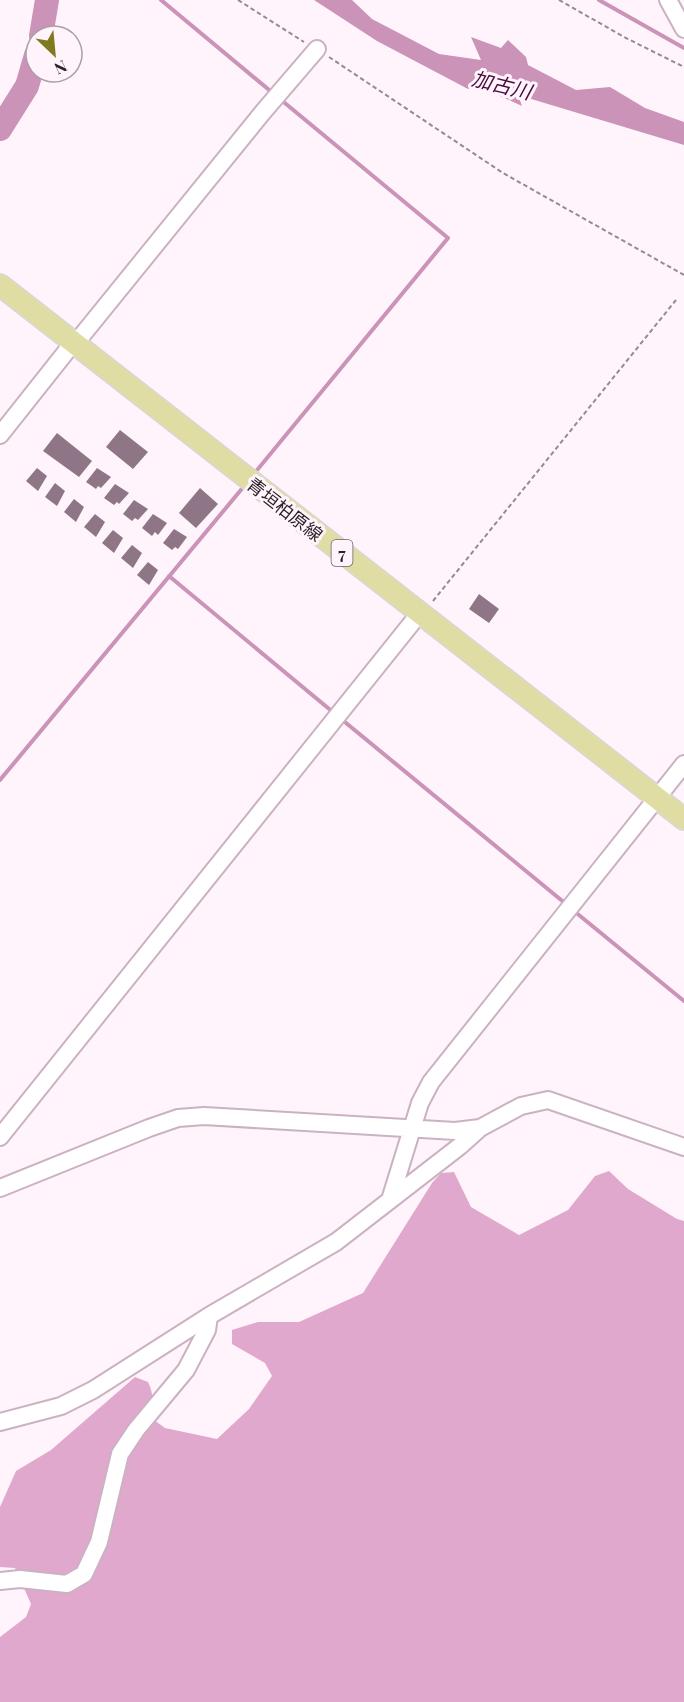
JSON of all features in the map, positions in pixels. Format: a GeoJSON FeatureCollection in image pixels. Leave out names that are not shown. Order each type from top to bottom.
{"type":"FeatureCollection","features":[{"type":"Feature","properties":{"kind":"main road","name":"青垣柏原線"},"geometry":{"type":"LineString","coordinates":[[0,285],[588,747],[657,796],[684,819]]}},
{"type":"Feature","properties":{"kind":"street"},"geometry":{"type":"LineString","coordinates":[[668,0],[684,28]]}},
{"type":"Feature","properties":{"kind":"street"},"geometry":{"type":"LineString","coordinates":[[0,435],[317,49]]}},
{"type":"Feature","properties":{"kind":"street"},"geometry":{"type":"LineString","coordinates":[[0,1137],[420,614]]}},
{"type":"Feature","properties":{"kind":"street"},"geometry":{"type":"LineString","coordinates":[[390,1200],[411,1130],[431,1082],[684,764]]}},
{"type":"Feature","properties":{"kind":"street"},"geometry":{"type":"LineString","coordinates":[[0,1422],[61,1406],[93,1390],[208,1316],[336,1242],[480,1128],[521,1106],[548,1100],[684,1147]]}},
{"type":"Feature","properties":{"kind":"street"},"geometry":{"type":"LineString","coordinates":[[0,1188],[178,1118],[204,1116],[411,1130],[455,1131],[480,1128]]}},
{"type":"Feature","properties":{"kind":"street"},"geometry":{"type":"LineString","coordinates":[[0,1581],[20,1579],[67,1584],[84,1574],[99,1542],[120,1454],[136,1430],[186,1370],[207,1330],[208,1316]]}},
{"type":"Feature","properties":{"kind":"path"},"geometry":{"type":"LineString","coordinates":[[238,0],[280,29],[317,49],[503,173],[684,275]]}},
{"type":"Feature","properties":{"kind":"path"},"geometry":{"type":"LineString","coordinates":[[559,0],[626,38],[684,67]]}},
{"type":"Feature","properties":{"kind":"path"},"geometry":{"type":"LineString","coordinates":[[420,614],[676,300]]}},
{"type":"Feature","properties":{"kind":"shaded area"},"geometry":{"type":"Polygon","coordinates":[[[609,1171],[628,1189],[684,1221],[684,1702],[0,1702],[0,1637],[26,1617],[31,1604],[15,1568],[0,1567],[0,1507],[16,1471],[51,1450],[135,1377],[148,1382],[154,1420],[165,1428],[217,1439],[249,1409],[272,1376],[265,1363],[232,1344],[232,1330],[258,1322],[299,1322],[363,1293],[432,1183],[441,1173],[454,1172],[471,1207],[519,1235],[568,1210],[595,1176],[609,1171]]]}},
{"type":"Feature","properties":{"kind":"water","name":"加古川"},"geometry":{"type":"Polygon","coordinates":[[[314,0],[352,0],[372,19],[439,54],[481,60],[471,37],[501,48],[508,40],[526,57],[528,65],[576,90],[610,87],[645,108],[684,122],[684,145],[518,95],[522,106],[476,85],[468,89],[377,41],[314,0]]]}},
{"type":"Feature","properties":{"kind":"building"},"geometry":{"type":"Polygon","coordinates":[[[120,430],[148,452],[133,469],[106,447],[120,430]]]}},
{"type":"Feature","properties":{"kind":"building"},"geometry":{"type":"Polygon","coordinates":[[[57,433],[92,461],[79,477],[43,451],[57,433]]]}},
{"type":"Feature","properties":{"kind":"building"},"geometry":{"type":"Polygon","coordinates":[[[37,468],[47,476],[38,491],[26,481],[37,468]]]}},
{"type":"Feature","properties":{"kind":"building"},"geometry":{"type":"Polygon","coordinates":[[[97,468],[111,477],[101,488],[98,486],[96,489],[86,482],[97,468]]]}},
{"type":"Feature","properties":{"kind":"building"},"geometry":{"type":"Polygon","coordinates":[[[55,483],[65,491],[57,506],[45,497],[55,483]]]}},
{"type":"Feature","properties":{"kind":"building"},"geometry":{"type":"Polygon","coordinates":[[[115,484],[129,493],[119,504],[117,502],[114,505],[104,498],[115,484]]]}},
{"type":"Feature","properties":{"kind":"building"},"geometry":{"type":"Polygon","coordinates":[[[200,488],[218,504],[196,528],[179,513],[200,488]]]}},
{"type":"Feature","properties":{"kind":"building"},"geometry":{"type":"Polygon","coordinates":[[[74,499],[84,507],[76,522],[64,512],[74,499]]]}},
{"type":"Feature","properties":{"kind":"building"},"geometry":{"type":"Polygon","coordinates":[[[134,500],[148,509],[138,520],[135,518],[132,521],[123,514],[134,500]]]}},
{"type":"Feature","properties":{"kind":"building"},"geometry":{"type":"Polygon","coordinates":[[[95,514],[105,522],[96,537],[84,527],[95,514]]]}},
{"type":"Feature","properties":{"kind":"building"},"geometry":{"type":"Polygon","coordinates":[[[153,514],[167,523],[158,535],[155,532],[152,536],[142,528],[153,514]]]}},
{"type":"Feature","properties":{"kind":"building"},"geometry":{"type":"Polygon","coordinates":[[[174,529],[187,537],[178,549],[175,547],[172,550],[163,543],[174,529]]]}},
{"type":"Feature","properties":{"kind":"building"},"geometry":{"type":"Polygon","coordinates":[[[113,530],[123,538],[114,553],[102,543],[113,530]]]}},
{"type":"Feature","properties":{"kind":"building"},"geometry":{"type":"Polygon","coordinates":[[[132,545],[142,553],[133,568],[121,558],[132,545]]]}},
{"type":"Feature","properties":{"kind":"building"},"geometry":{"type":"Polygon","coordinates":[[[148,562],[158,570],[149,585],[137,575],[148,562]]]}},
{"type":"Feature","properties":{"kind":"building"},"geometry":{"type":"Polygon","coordinates":[[[479,594],[499,609],[489,623],[469,609],[479,594]]]}},
{"type":"Feature","properties":{"kind":"waterway"},"geometry":{"type":"LineString","coordinates":[[43,24],[47,0]]}},
{"type":"Feature","properties":{"kind":"waterway"},"geometry":{"type":"LineString","coordinates":[[161,0],[274,94]]}},
{"type":"Feature","properties":{"kind":"waterway"},"geometry":{"type":"LineString","coordinates":[[599,0],[684,48]]}},
{"type":"Feature","properties":{"kind":"waterway"},"geometry":{"type":"LineString","coordinates":[[0,129],[28,84]]}},
{"type":"Feature","properties":{"kind":"waterway"},"geometry":{"type":"LineString","coordinates":[[253,475],[448,238],[280,99]]}},
{"type":"Feature","properties":{"kind":"waterway"},"geometry":{"type":"LineString","coordinates":[[0,780],[245,485]]}},
{"type":"Feature","properties":{"kind":"waterway"},"geometry":{"type":"LineString","coordinates":[[169,576],[334,713]]}},
{"type":"Feature","properties":{"kind":"waterway"},"geometry":{"type":"LineString","coordinates":[[340,718],[566,904]]}},
{"type":"Feature","properties":{"kind":"waterway"},"geometry":{"type":"LineString","coordinates":[[574,911],[684,1001]]}}]}
